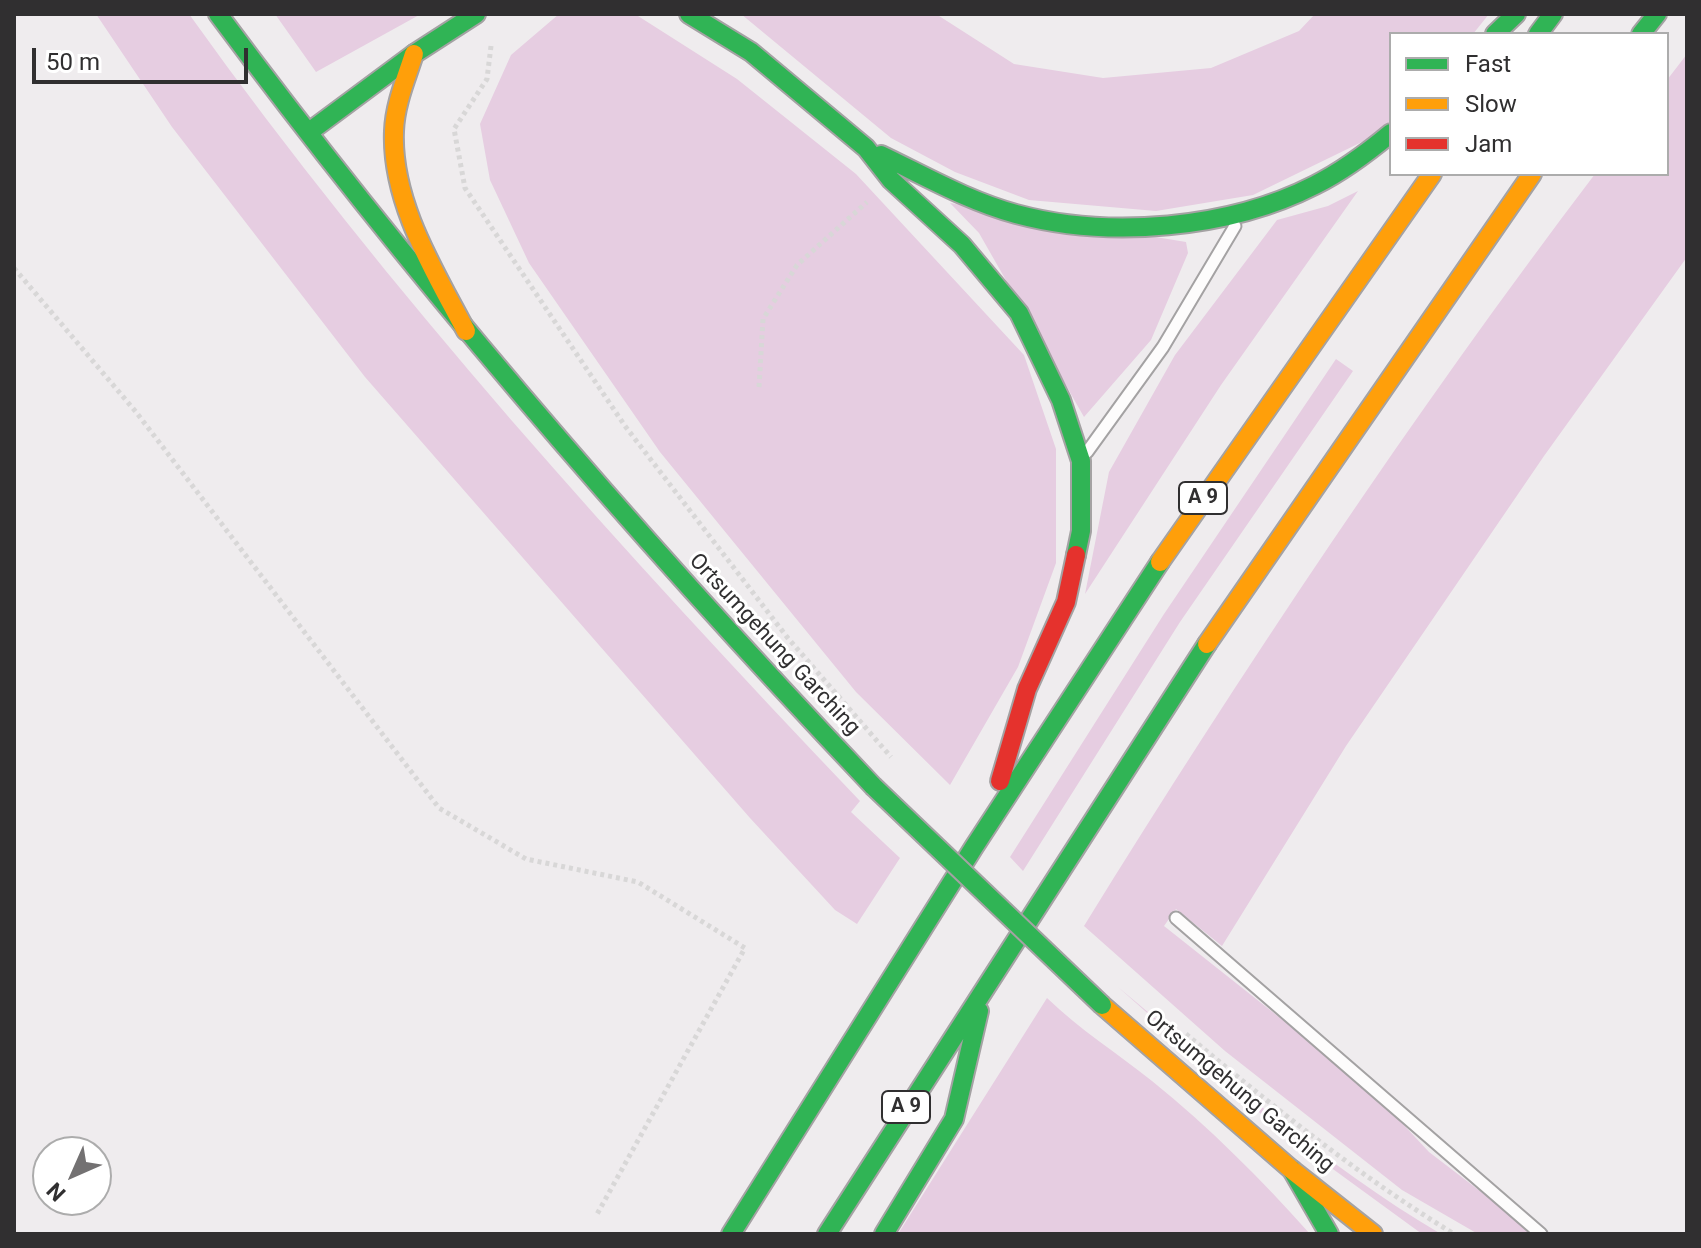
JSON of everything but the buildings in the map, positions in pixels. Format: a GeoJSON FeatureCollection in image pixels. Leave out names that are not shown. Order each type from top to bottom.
{"type":"FeatureCollection","features":[{"type":"Feature","properties":{"kind":"main road","name":"Ortsumgehung Garching"},"geometry":{"type":"LineString","coordinates":[[218,14],[466,331],[693,593],[873,786],[1102,1005],[1292,1170],[1373,1234]]}},
{"type":"Feature","properties":{"kind":"main road"},"geometry":{"type":"LineString","coordinates":[[309,132],[414,54],[476,14]]}},
{"type":"Feature","properties":{"kind":"main road"},"geometry":{"type":"LineString","coordinates":[[689,14],[751,52],[866,148],[891,180],[962,245],[1019,313],[1061,400],[1081,461],[1081,531],[1066,602],[1027,689],[985,828]]}},
{"type":"Feature","properties":{"kind":"main road"},"geometry":{"type":"LineString","coordinates":[[1497,32],[1516,14]]}},
{"type":"Feature","properties":{"kind":"main road"},"geometry":{"type":"LineString","coordinates":[[1540,32],[1553,14]]}},
{"type":"Feature","properties":{"kind":"main road"},"geometry":{"type":"LineString","coordinates":[[1643,32],[1657,14]]}},
{"type":"Feature","properties":{"kind":"main road"},"geometry":{"type":"LineString","coordinates":[[414,54],[398,102],[394,157],[414,226],[466,331]]}},
{"type":"Feature","properties":{"kind":"main road"},"geometry":{"type":"LineString","coordinates":[[866,148],[965,195],[1033,218],[1134,226],[1211,219],[1243,211],[1315,185],[1364,159],[1389,135]]}},
{"type":"Feature","properties":{"kind":"main road","name":"A 9"},"geometry":{"type":"LineString","coordinates":[[731,1234],[985,828],[1225,464],[1431,176]]}},
{"type":"Feature","properties":{"kind":"main road","name":"A 9"},"geometry":{"type":"LineString","coordinates":[[827,1234],[986,979],[1385,378],[1531,176]]}},
{"type":"Feature","properties":{"kind":"main road"},"geometry":{"type":"LineString","coordinates":[[884,1234],[954,1119],[986,979]]}},
{"type":"Feature","properties":{"kind":"main road"},"geometry":{"type":"LineString","coordinates":[[1292,1170],[1329,1234]]}},
{"type":"Feature","properties":{"kind":"lane"},"geometry":{"type":"LineString","coordinates":[[1081,461],[1163,347],[1243,211]]}},
{"type":"Feature","properties":{"kind":"lane"},"geometry":{"type":"LineString","coordinates":[[1176,918],[1541,1234]]}},
{"type":"Feature","properties":{"kind":"path"},"geometry":{"type":"LineString","coordinates":[[491,46],[487,79],[454,129],[465,188],[625,426],[787,637],[895,761]]}},
{"type":"Feature","properties":{"kind":"path"},"geometry":{"type":"LineString","coordinates":[[759,387],[763,319],[797,265],[891,180]]}},
{"type":"Feature","properties":{"kind":"path"},"geometry":{"type":"LineString","coordinates":[[14,268],[136,412],[439,808],[526,859],[638,882],[745,948],[596,1216]]}},
{"type":"Feature","properties":{"kind":"path"},"geometry":{"type":"LineString","coordinates":[[1182,1031],[1288,1120],[1405,1206],[1454,1234]]}},
{"type":"Feature","properties":{"kind":"shaded area"},"geometry":{"type":"Polygon","coordinates":[[[96,14],[189,14],[345,220],[427,321],[596,516],[860,801],[851,812],[900,858],[857,924],[835,910],[750,818],[365,377],[172,127],[96,14]]]}},
{"type":"Feature","properties":{"kind":"shaded area"},"geometry":{"type":"Polygon","coordinates":[[[275,14],[421,14],[316,72],[275,14]]]}},
{"type":"Feature","properties":{"kind":"shaded area"},"geometry":{"type":"Polygon","coordinates":[[[559,14],[638,16],[737,79],[856,174],[1024,355],[1056,449],[1056,563],[1018,667],[950,785],[856,692],[660,452],[529,263],[490,180],[480,124],[511,55],[559,14]]]}},
{"type":"Feature","properties":{"kind":"shaded area"},"geometry":{"type":"Polygon","coordinates":[[[741,14],[936,14],[1014,64],[1103,78],[1211,68],[1299,31],[1315,14],[1489,14],[1475,32],[1389,32],[1389,122],[1368,139],[1253,195],[1156,211],[1029,200],[955,172],[891,138],[741,14]]]}},
{"type":"Feature","properties":{"kind":"shaded area"},"geometry":{"type":"Polygon","coordinates":[[[1687,54],[1687,257],[1544,456],[1346,746],[1222,946],[1176,909],[1164,926],[1371,1090],[1429,1152],[1536,1234],[1478,1234],[1402,1190],[1225,1051],[1084,926],[1330,544],[1460,357],[1594,176],[1669,176],[1669,77],[1687,54]]]}},
{"type":"Feature","properties":{"kind":"shaded area"},"geometry":{"type":"Polygon","coordinates":[[[1358,191],[1221,385],[1085,594],[1109,472],[1175,355],[1277,220],[1328,206],[1358,191]]]}},
{"type":"Feature","properties":{"kind":"shaded area"},"geometry":{"type":"Polygon","coordinates":[[[950,203],[1186,242],[1188,253],[1151,340],[1084,417],[979,233],[950,203]]]}},
{"type":"Feature","properties":{"kind":"shaded area"},"geometry":{"type":"Polygon","coordinates":[[[1336,359],[1353,371],[1180,622],[1023,871],[1010,857],[1164,614],[1336,359]]]}},
{"type":"Feature","properties":{"kind":"shaded area"},"geometry":{"type":"Polygon","coordinates":[[[1118,987],[1315,1148],[1356,1179],[1441,1234],[1422,1234],[1278,1129],[1118,987]]]}},
{"type":"Feature","properties":{"kind":"shaded area"},"geometry":{"type":"Polygon","coordinates":[[[1047,998],[1194,1117],[1254,1174],[1310,1234],[898,1234],[1047,998]]]}},
{"type":"Feature","properties":{"kind":"traffic: fast"},"geometry":{"type":"LineString","coordinates":[[218,14],[373,215],[534,410],[701,600],[873,786]]}},
{"type":"Feature","properties":{"kind":"traffic: fast"},"geometry":{"type":"LineString","coordinates":[[309,132],[414,54],[476,14]]}},
{"type":"Feature","properties":{"kind":"traffic: fast"},"geometry":{"type":"LineString","coordinates":[[689,14],[751,52],[866,148],[891,180],[962,245],[1019,313],[1061,400],[1081,461],[1081,531],[1076,555]]}},
{"type":"Feature","properties":{"kind":"traffic: fast"},"geometry":{"type":"LineString","coordinates":[[1497,32],[1516,14]]}},
{"type":"Feature","properties":{"kind":"traffic: fast"},"geometry":{"type":"LineString","coordinates":[[1540,32],[1553,14]]}},
{"type":"Feature","properties":{"kind":"traffic: fast"},"geometry":{"type":"LineString","coordinates":[[1643,32],[1657,14]]}},
{"type":"Feature","properties":{"kind":"traffic: fast"},"geometry":{"type":"LineString","coordinates":[[881,155],[998,209],[1052,222],[1129,227],[1207,220],[1281,200],[1335,174],[1389,135]]}},
{"type":"Feature","properties":{"kind":"traffic: fast"},"geometry":{"type":"LineString","coordinates":[[731,1234],[974,847],[1160,562]]}},
{"type":"Feature","properties":{"kind":"traffic: fast"},"geometry":{"type":"LineString","coordinates":[[827,1234],[1207,644]]}},
{"type":"Feature","properties":{"kind":"traffic: fast"},"geometry":{"type":"LineString","coordinates":[[873,786],[1102,1005]]}},
{"type":"Feature","properties":{"kind":"traffic: fast"},"geometry":{"type":"LineString","coordinates":[[884,1234],[954,1119],[979,1011]]}},
{"type":"Feature","properties":{"kind":"traffic: fast"},"geometry":{"type":"LineString","coordinates":[[1292,1170],[1329,1234]]}},
{"type":"Feature","properties":{"kind":"traffic: slow"},"geometry":{"type":"LineString","coordinates":[[414,54],[395,121],[399,184],[428,260],[466,331]]}},
{"type":"Feature","properties":{"kind":"traffic: slow"},"geometry":{"type":"LineString","coordinates":[[1160,562],[1431,176]]}},
{"type":"Feature","properties":{"kind":"traffic: slow"},"geometry":{"type":"LineString","coordinates":[[1207,644],[1531,176]]}},
{"type":"Feature","properties":{"kind":"traffic: slow"},"geometry":{"type":"LineString","coordinates":[[1102,1005],[1292,1170],[1373,1234]]}},
{"type":"Feature","properties":{"kind":"traffic: jam"},"geometry":{"type":"LineString","coordinates":[[1000,781],[1027,689],[1066,602],[1076,555]]}}]}
